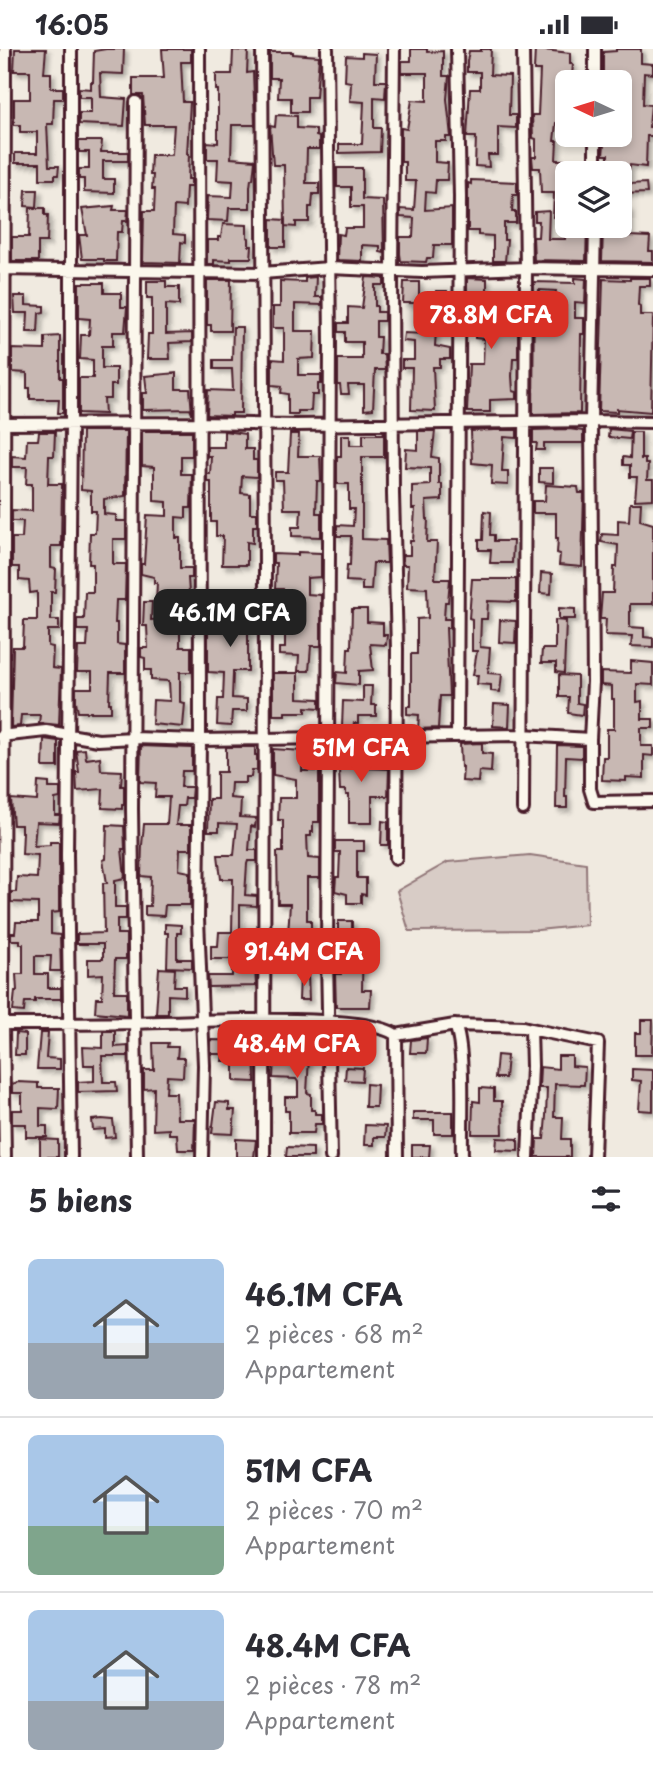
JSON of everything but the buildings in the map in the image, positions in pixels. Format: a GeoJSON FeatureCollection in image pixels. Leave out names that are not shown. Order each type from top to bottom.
{"type":"FeatureCollection","features":[{"type":"Feature","properties":{"kind":"street"},"geometry":{"type":"LineString","coordinates":[[5,49],[2,736],[5,1157]]}},
{"type":"Feature","properties":{"kind":"street"},"geometry":{"type":"LineString","coordinates":[[71,49],[67,855],[71,1157]]}},
{"type":"Feature","properties":{"kind":"street"},"geometry":{"type":"LineString","coordinates":[[199,49],[198,919],[203,1022],[202,1157]]}},
{"type":"Feature","properties":{"kind":"street"},"geometry":{"type":"LineString","coordinates":[[262,49],[264,1157]]}},
{"type":"Feature","properties":{"kind":"street"},"geometry":{"type":"LineString","coordinates":[[327,49],[330,424],[327,868],[331,1157]]}},
{"type":"Feature","properties":{"kind":"street"},"geometry":{"type":"LineString","coordinates":[[394,49],[392,271],[397,649],[396,858]]}},
{"type":"Feature","properties":{"kind":"street"},"geometry":{"type":"LineString","coordinates":[[457,49],[457,736]]}},
{"type":"Feature","properties":{"kind":"street"},"geometry":{"type":"LineString","coordinates":[[523,49],[526,268],[523,809]]}},
{"type":"Feature","properties":{"kind":"street"},"geometry":{"type":"LineString","coordinates":[[595,49],[595,70]]}},
{"type":"Feature","properties":{"kind":"street"},"geometry":{"type":"LineString","coordinates":[[136,102],[133,423],[133,944],[136,1157]]}},
{"type":"Feature","properties":{"kind":"street"},"geometry":{"type":"LineString","coordinates":[[595,238],[591,421],[593,682],[590,789],[594,802],[653,801]]}},
{"type":"Feature","properties":{"kind":"street"},"geometry":{"type":"LineString","coordinates":[[3,269],[262,273],[329,268],[459,272],[526,268],[653,270]]}},
{"type":"Feature","properties":{"kind":"street"},"geometry":{"type":"LineString","coordinates":[[3,424],[653,422]]}},
{"type":"Feature","properties":{"kind":"street"},"geometry":{"type":"LineString","coordinates":[[2,736],[46,731],[97,740],[523,735],[590,739]]}},
{"type":"Feature","properties":{"kind":"street"},"geometry":{"type":"LineString","coordinates":[[2,1024],[263,1020],[330,1022],[393,1031],[396,1035],[397,1157]]}},
{"type":"Feature","properties":{"kind":"street"},"geometry":{"type":"LineString","coordinates":[[396,1035],[455,1025],[523,1027],[598,1043],[594,1157]]}},
{"type":"Feature","properties":{"kind":"street"},"geometry":{"type":"LineString","coordinates":[[455,1025],[458,1031],[460,1060],[462,1157]]}},
{"type":"Feature","properties":{"kind":"street"},"geometry":{"type":"LineString","coordinates":[[528,1157],[531,1029]]}},
{"type":"Feature","properties":{"kind":"shaded area"},"geometry":{"type":"Polygon","coordinates":[[[530,855],[586,863],[587,925],[538,930],[409,931],[397,891],[448,862],[530,855]]]}}]}
